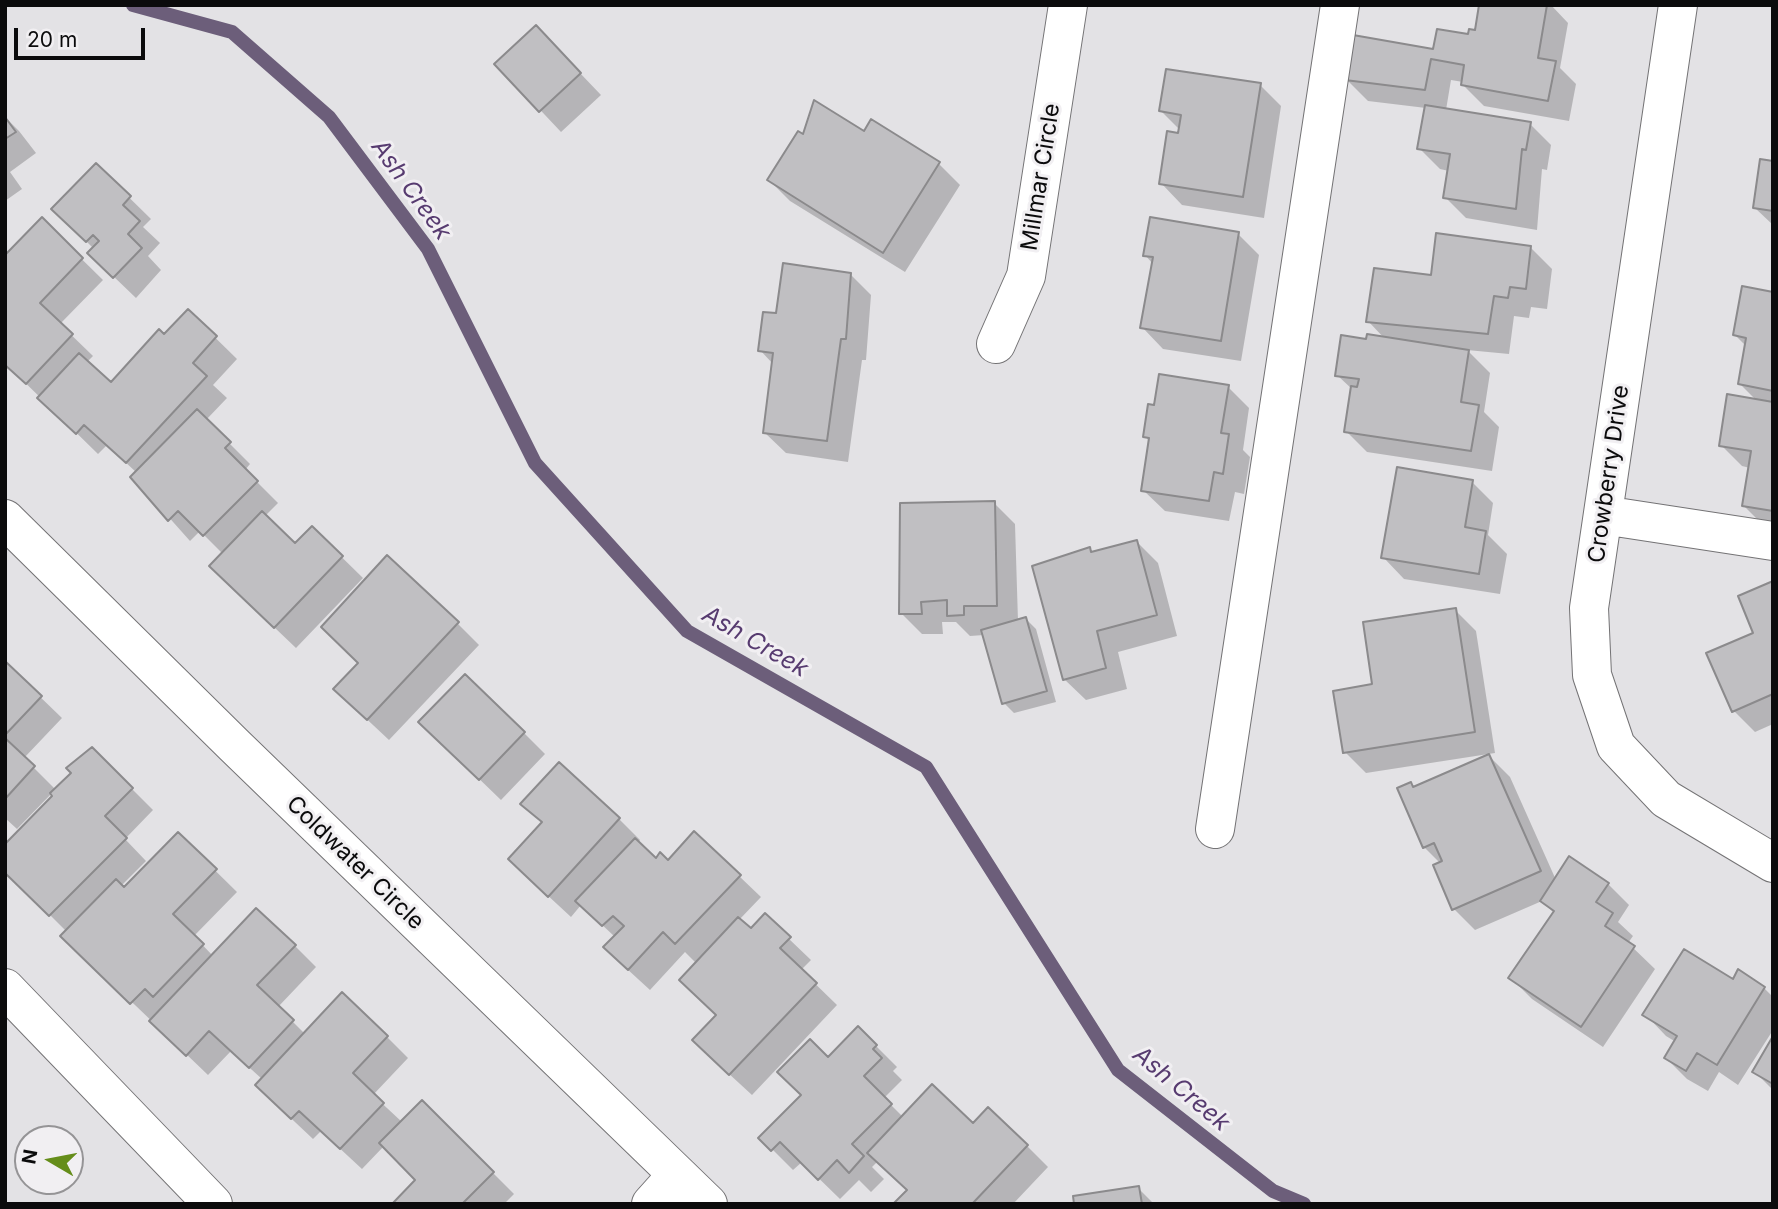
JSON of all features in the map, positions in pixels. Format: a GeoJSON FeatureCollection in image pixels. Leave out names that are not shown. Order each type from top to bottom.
{"type":"FeatureCollection","features":[{"type":"Feature","properties":{"kind":"street","name":"Millmar Circle"},"geometry":{"type":"LineString","coordinates":[[996,344],[1026,276],[1068,5]]}},
{"type":"Feature","properties":{"kind":"street"},"geometry":{"type":"LineString","coordinates":[[1214,830],[1340,5]]}},
{"type":"Feature","properties":{"kind":"street","name":"Crowberry Drive"},"geometry":{"type":"LineString","coordinates":[[1678,5],[1589,608],[1592,675],[1616,746],[1665,799],[1773,863]]}},
{"type":"Feature","properties":{"kind":"street"},"geometry":{"type":"LineString","coordinates":[[1603,516],[1773,541]]}},
{"type":"Feature","properties":{"kind":"street","name":"Coldwater Circle"},"geometry":{"type":"LineString","coordinates":[[5,519],[708,1204]]}},
{"type":"Feature","properties":{"kind":"street"},"geometry":{"type":"LineString","coordinates":[[5,988],[213,1204]]}},
{"type":"Feature","properties":{"kind":"street"},"geometry":{"type":"LineString","coordinates":[[651,1204],[677,1175]]}},
{"type":"Feature","properties":{"kind":"building"},"geometry":{"type":"Polygon","coordinates":[[[1479,5],[1547,5],[1538,58],[1556,61],[1548,101],[1461,85],[1464,65],[1431,59],[1425,90],[1345,80],[1353,35],[1433,49],[1437,29],[1468,34],[1469,29],[1475,30],[1479,5]]]}},
{"type":"Feature","properties":{"kind":"building"},"geometry":{"type":"Polygon","coordinates":[[[536,25],[581,73],[539,112],[494,64],[536,25]]]}},
{"type":"Feature","properties":{"kind":"building"},"geometry":{"type":"Polygon","coordinates":[[[1166,69],[1261,83],[1243,197],[1159,184],[1167,131],[1178,133],[1181,115],[1159,111],[1166,69]]]}},
{"type":"Feature","properties":{"kind":"building"},"geometry":{"type":"Polygon","coordinates":[[[814,100],[864,131],[871,119],[940,162],[883,253],[767,180],[798,131],[803,134],[814,100]]]}},
{"type":"Feature","properties":{"kind":"building"},"geometry":{"type":"Polygon","coordinates":[[[1425,105],[1531,122],[1526,150],[1522,149],[1516,209],[1443,198],[1450,154],[1417,149],[1425,105]]]}},
{"type":"Feature","properties":{"kind":"building"},"geometry":{"type":"Polygon","coordinates":[[[5,117],[16,132],[5,139],[5,117]]]}},
{"type":"Feature","properties":{"kind":"building"},"geometry":{"type":"Polygon","coordinates":[[[1760,159],[1773,161],[1773,211],[1753,208],[1760,159]]]}},
{"type":"Feature","properties":{"kind":"building"},"geometry":{"type":"Polygon","coordinates":[[[96,163],[131,196],[123,205],[140,221],[128,234],[142,248],[113,278],[87,253],[99,241],[93,235],[86,242],[51,209],[96,163]]]}},
{"type":"Feature","properties":{"kind":"building"},"geometry":{"type":"Polygon","coordinates":[[[42,217],[83,258],[40,303],[73,334],[26,384],[5,365],[5,255],[42,217]]]}},
{"type":"Feature","properties":{"kind":"building"},"geometry":{"type":"Polygon","coordinates":[[[1150,217],[1239,232],[1221,341],[1140,328],[1153,257],[1143,256],[1150,217]]]}},
{"type":"Feature","properties":{"kind":"building"},"geometry":{"type":"Polygon","coordinates":[[[1436,233],[1531,246],[1526,289],[1510,287],[1508,298],[1494,296],[1488,334],[1366,322],[1374,268],[1431,275],[1436,233]]]}},
{"type":"Feature","properties":{"kind":"building"},"geometry":{"type":"Polygon","coordinates":[[[783,263],[851,273],[846,339],[841,339],[827,441],[763,433],[773,353],[758,351],[763,312],[776,313],[783,263]]]}},
{"type":"Feature","properties":{"kind":"building"},"geometry":{"type":"Polygon","coordinates":[[[1742,286],[1773,292],[1773,391],[1738,384],[1746,338],[1733,335],[1742,286]]]}},
{"type":"Feature","properties":{"kind":"building"},"geometry":{"type":"Polygon","coordinates":[[[188,309],[217,336],[193,363],[207,376],[126,463],[84,425],[76,434],[37,398],[79,353],[111,382],[159,329],[164,334],[188,309]]]}},
{"type":"Feature","properties":{"kind":"building"},"geometry":{"type":"Polygon","coordinates":[[[1367,334],[1469,350],[1461,402],[1479,405],[1471,451],[1344,432],[1351,386],[1357,387],[1359,379],[1335,376],[1341,335],[1366,339],[1367,334]]]}},
{"type":"Feature","properties":{"kind":"building"},"geometry":{"type":"Polygon","coordinates":[[[1159,374],[1229,385],[1221,433],[1229,434],[1223,474],[1214,472],[1209,501],[1141,491],[1149,438],[1143,437],[1148,404],[1154,405],[1159,374]]]}},
{"type":"Feature","properties":{"kind":"building"},"geometry":{"type":"Polygon","coordinates":[[[1727,394],[1773,402],[1773,511],[1742,506],[1751,451],[1719,446],[1727,394]]]}},
{"type":"Feature","properties":{"kind":"building"},"geometry":{"type":"Polygon","coordinates":[[[197,409],[231,442],[225,448],[258,481],[203,536],[178,511],[168,521],[130,477],[197,409]]]}},
{"type":"Feature","properties":{"kind":"building"},"geometry":{"type":"Polygon","coordinates":[[[1397,467],[1473,480],[1465,527],[1486,531],[1479,574],[1381,558],[1397,467]]]}},
{"type":"Feature","properties":{"kind":"building"},"geometry":{"type":"Polygon","coordinates":[[[995,501],[997,606],[964,606],[964,615],[947,616],[947,600],[921,602],[922,614],[899,614],[900,503],[995,501]]]}},
{"type":"Feature","properties":{"kind":"building"},"geometry":{"type":"Polygon","coordinates":[[[262,511],[295,543],[312,526],[343,556],[274,628],[209,566],[262,511]]]}},
{"type":"Feature","properties":{"kind":"building"},"geometry":{"type":"Polygon","coordinates":[[[1137,540],[1157,615],[1097,631],[1106,668],[1063,680],[1032,566],[1090,547],[1091,552],[1137,540]]]}},
{"type":"Feature","properties":{"kind":"building"},"geometry":{"type":"Polygon","coordinates":[[[387,555],[459,622],[367,720],[333,689],[358,663],[321,627],[387,555]]]}},
{"type":"Feature","properties":{"kind":"building"},"geometry":{"type":"Polygon","coordinates":[[[1773,581],[1773,694],[1732,712],[1706,653],[1753,633],[1738,596],[1773,581]]]}},
{"type":"Feature","properties":{"kind":"building"},"geometry":{"type":"Polygon","coordinates":[[[1456,608],[1475,732],[1343,753],[1333,691],[1372,684],[1363,622],[1456,608]]]}},
{"type":"Feature","properties":{"kind":"building"},"geometry":{"type":"Polygon","coordinates":[[[1026,617],[1047,691],[1002,704],[981,630],[1026,617]]]}},
{"type":"Feature","properties":{"kind":"building"},"geometry":{"type":"Polygon","coordinates":[[[5,661],[42,696],[5,735],[5,661]]]}},
{"type":"Feature","properties":{"kind":"building"},"geometry":{"type":"Polygon","coordinates":[[[465,674],[525,732],[479,780],[418,722],[465,674]]]}},
{"type":"Feature","properties":{"kind":"building"},"geometry":{"type":"Polygon","coordinates":[[[5,738],[35,766],[5,799],[5,738]]]}},
{"type":"Feature","properties":{"kind":"building"},"geometry":{"type":"Polygon","coordinates":[[[92,747],[133,788],[105,816],[127,838],[49,916],[5,873],[5,844],[71,773],[66,768],[92,747]]]}},
{"type":"Feature","properties":{"kind":"building"},"geometry":{"type":"Polygon","coordinates":[[[1489,754],[1541,871],[1452,910],[1433,865],[1442,861],[1434,843],[1423,848],[1397,788],[1411,782],[1413,787],[1489,754]]]}},
{"type":"Feature","properties":{"kind":"building"},"geometry":{"type":"Polygon","coordinates":[[[559,762],[620,818],[548,897],[508,859],[542,822],[520,804],[559,762]]]}},
{"type":"Feature","properties":{"kind":"building"},"geometry":{"type":"Polygon","coordinates":[[[694,831],[741,875],[675,944],[663,932],[628,970],[603,947],[624,926],[613,916],[602,926],[575,901],[635,838],[656,858],[660,852],[668,860],[694,831]]]}},
{"type":"Feature","properties":{"kind":"building"},"geometry":{"type":"Polygon","coordinates":[[[178,832],[217,869],[173,914],[204,944],[153,997],[145,989],[130,1004],[60,936],[116,879],[124,887],[178,832]]]}},
{"type":"Feature","properties":{"kind":"building"},"geometry":{"type":"Polygon","coordinates":[[[1569,856],[1609,883],[1596,902],[1613,913],[1605,926],[1635,946],[1581,1027],[1508,978],[1554,911],[1540,901],[1569,856]]]}},
{"type":"Feature","properties":{"kind":"building"},"geometry":{"type":"Polygon","coordinates":[[[256,908],[296,945],[257,985],[294,1020],[249,1068],[209,1031],[186,1056],[149,1021],[256,908]]]}},
{"type":"Feature","properties":{"kind":"building"},"geometry":{"type":"Polygon","coordinates":[[[765,913],[791,937],[780,948],[817,983],[729,1075],[692,1040],[716,1015],[679,980],[738,917],[751,928],[765,913]]]}},
{"type":"Feature","properties":{"kind":"building"},"geometry":{"type":"Polygon","coordinates":[[[1684,949],[1733,979],[1738,969],[1765,987],[1717,1065],[1697,1053],[1686,1071],[1664,1058],[1677,1036],[1642,1015],[1684,949]]]}},
{"type":"Feature","properties":{"kind":"building"},"geometry":{"type":"Polygon","coordinates":[[[342,992],[388,1036],[353,1073],[384,1103],[340,1149],[299,1111],[291,1119],[255,1085],[342,992]]]}},
{"type":"Feature","properties":{"kind":"building"},"geometry":{"type":"Polygon","coordinates":[[[858,1026],[877,1045],[873,1049],[882,1058],[864,1076],[892,1104],[852,1144],[864,1156],[849,1173],[837,1160],[818,1180],[780,1142],[771,1151],[758,1138],[801,1095],[777,1072],[810,1039],[828,1057],[858,1026]]]}},
{"type":"Feature","properties":{"kind":"building"},"geometry":{"type":"Polygon","coordinates":[[[1773,1036],[1773,1084],[1752,1072],[1773,1036]]]}},
{"type":"Feature","properties":{"kind":"building"},"geometry":{"type":"Polygon","coordinates":[[[932,1084],[973,1123],[988,1107],[1028,1145],[972,1204],[893,1204],[907,1190],[867,1153],[932,1084]]]}},
{"type":"Feature","properties":{"kind":"building"},"geometry":{"type":"Polygon","coordinates":[[[422,1100],[494,1172],[462,1204],[392,1204],[415,1180],[379,1143],[422,1100]]]}},
{"type":"Feature","properties":{"kind":"building"},"geometry":{"type":"Polygon","coordinates":[[[1139,1186],[1142,1204],[1074,1204],[1073,1196],[1139,1186]]]}},
{"type":"Feature","properties":{"kind":"waterway","name":"Ash Creek"},"geometry":{"type":"LineString","coordinates":[[133,5],[232,32],[329,117],[428,249],[535,463],[687,631],[926,767],[1118,1070],[1273,1191],[1304,1204]]}}]}
